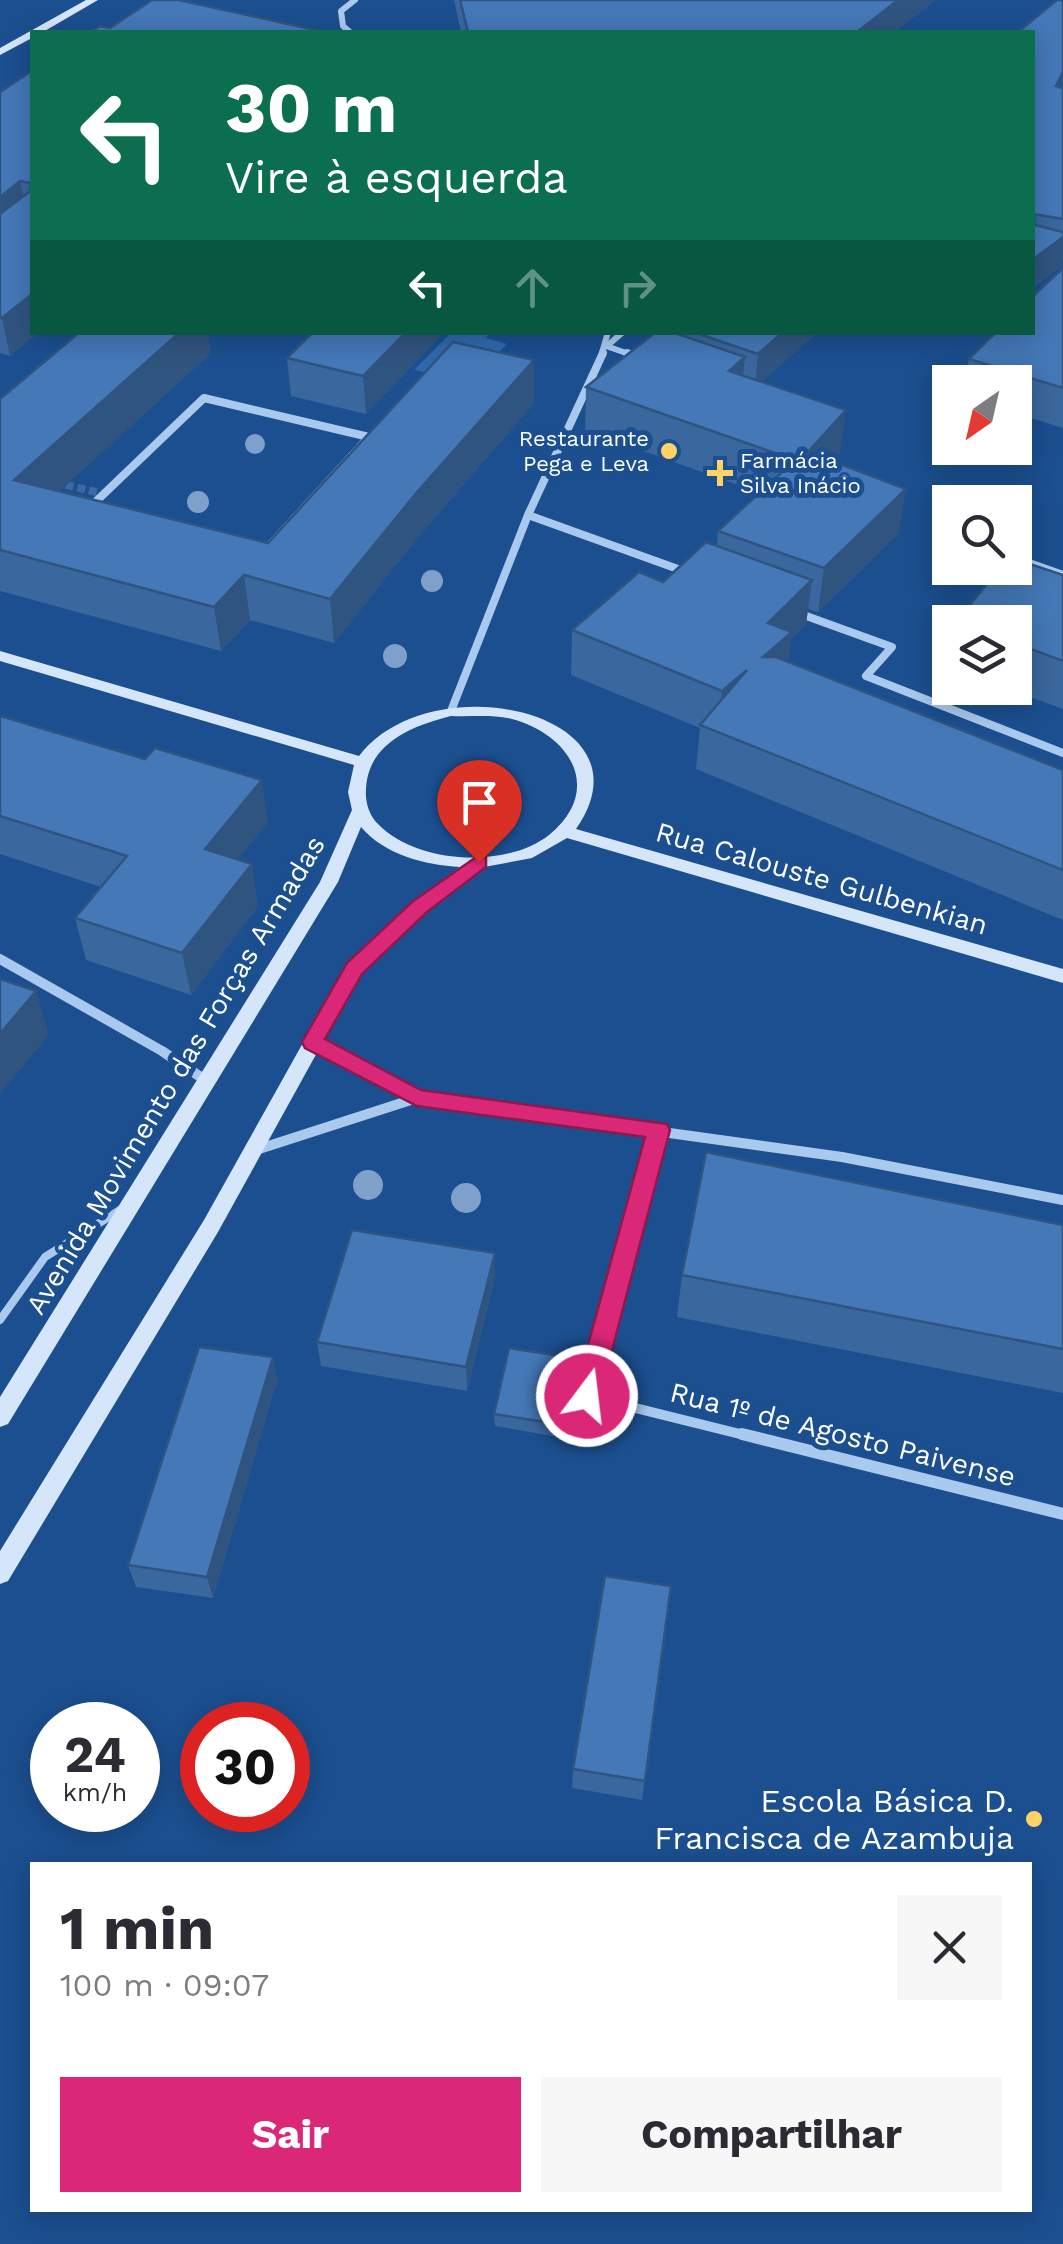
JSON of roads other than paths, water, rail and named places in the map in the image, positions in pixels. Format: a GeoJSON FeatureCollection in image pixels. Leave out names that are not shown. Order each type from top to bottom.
{"type":"FeatureCollection","features":[{"type":"Feature","properties":{"kind":"street"},"geometry":{"type":"LineString","coordinates":[[39,30],[94,0]]}},
{"type":"Feature","properties":{"kind":"street"},"geometry":{"type":"LineString","coordinates":[[347,30],[342,26],[341,11],[354,0]]}},
{"type":"Feature","properties":{"kind":"street"},"geometry":{"type":"LineString","coordinates":[[0,52],[30,35]]}},
{"type":"Feature","properties":{"kind":"street"},"geometry":{"type":"LineString","coordinates":[[452,711],[528,515],[606,346],[608,335]]}},
{"type":"Feature","properties":{"kind":"street"},"geometry":{"type":"LineString","coordinates":[[606,346],[619,335]]}},
{"type":"Feature","properties":{"kind":"street"},"geometry":{"type":"LineString","coordinates":[[606,346],[653,362]]}},
{"type":"Feature","properties":{"kind":"street"},"geometry":{"type":"LineString","coordinates":[[204,398],[369,437],[260,557],[85,512],[204,398]]}},
{"type":"Feature","properties":{"kind":"street"},"geometry":{"type":"LineString","coordinates":[[528,515],[692,574]]}},
{"type":"Feature","properties":{"kind":"street"},"geometry":{"type":"LineString","coordinates":[[1032,564],[1063,575]]}},
{"type":"Feature","properties":{"kind":"street"},"geometry":{"type":"LineString","coordinates":[[783,608],[892,647],[866,676],[1063,753]]}},
{"type":"Feature","properties":{"kind":"street"},"geometry":{"type":"LineString","coordinates":[[0,656],[362,762]]}},
{"type":"Feature","properties":{"kind":"street"},"geometry":{"type":"LineString","coordinates":[[452,711],[510,714],[544,725],[577,752],[589,777],[584,808],[565,832],[532,851],[479,862],[448,861],[408,852],[374,831],[360,810],[356,771],[371,747],[415,720],[452,711]]}},
{"type":"Feature","properties":{"kind":"street","name":"Avenida Movimento das Forças Armadas"},"geometry":{"type":"LineString","coordinates":[[0,1417],[329,882],[360,810]]}},
{"type":"Feature","properties":{"kind":"street","name":"Rua Calouste Gulbenkian"},"geometry":{"type":"LineString","coordinates":[[565,832],[1063,976]]}},
{"type":"Feature","properties":{"kind":"street"},"geometry":{"type":"LineString","coordinates":[[0,1573],[211,1226],[354,969],[420,907],[479,862]]}},
{"type":"Feature","properties":{"kind":"street"},"geometry":{"type":"LineString","coordinates":[[0,959],[209,1082]]}},
{"type":"Feature","properties":{"kind":"street"},"geometry":{"type":"LineString","coordinates":[[312,1042],[417,1098],[842,1157],[1063,1200]]}},
{"type":"Feature","properties":{"kind":"street"},"geometry":{"type":"LineString","coordinates":[[252,1151],[417,1098]]}},
{"type":"Feature","properties":{"kind":"street","name":"Rua 1º de Agosto Paivense"},"geometry":{"type":"LineString","coordinates":[[659,1130],[587,1396],[1063,1514]]}},
{"type":"Feature","properties":{"kind":"lane"},"geometry":{"type":"LineString","coordinates":[[0,1320],[45,1257],[136,1200]]}},
{"type":"Feature","properties":{"kind":"tunnel"},"geometry":{"type":"LineString","coordinates":[[54,482],[104,494]]}},
{"type":"Feature","properties":{"kind":"place","name":"Restaurante Pega e Leva"},"geometry":{"type":"Point","coordinates":[669,451]}},
{"type":"Feature","properties":{"kind":"place","name":"Farmácia Silva Inácio"},"geometry":{"type":"Point","coordinates":[720,473]}},
{"type":"Feature","properties":{"kind":"place","name":"Escola Básica D. Francisca de Azambuja"},"geometry":{"type":"Point","coordinates":[1034,1819]}}]}
